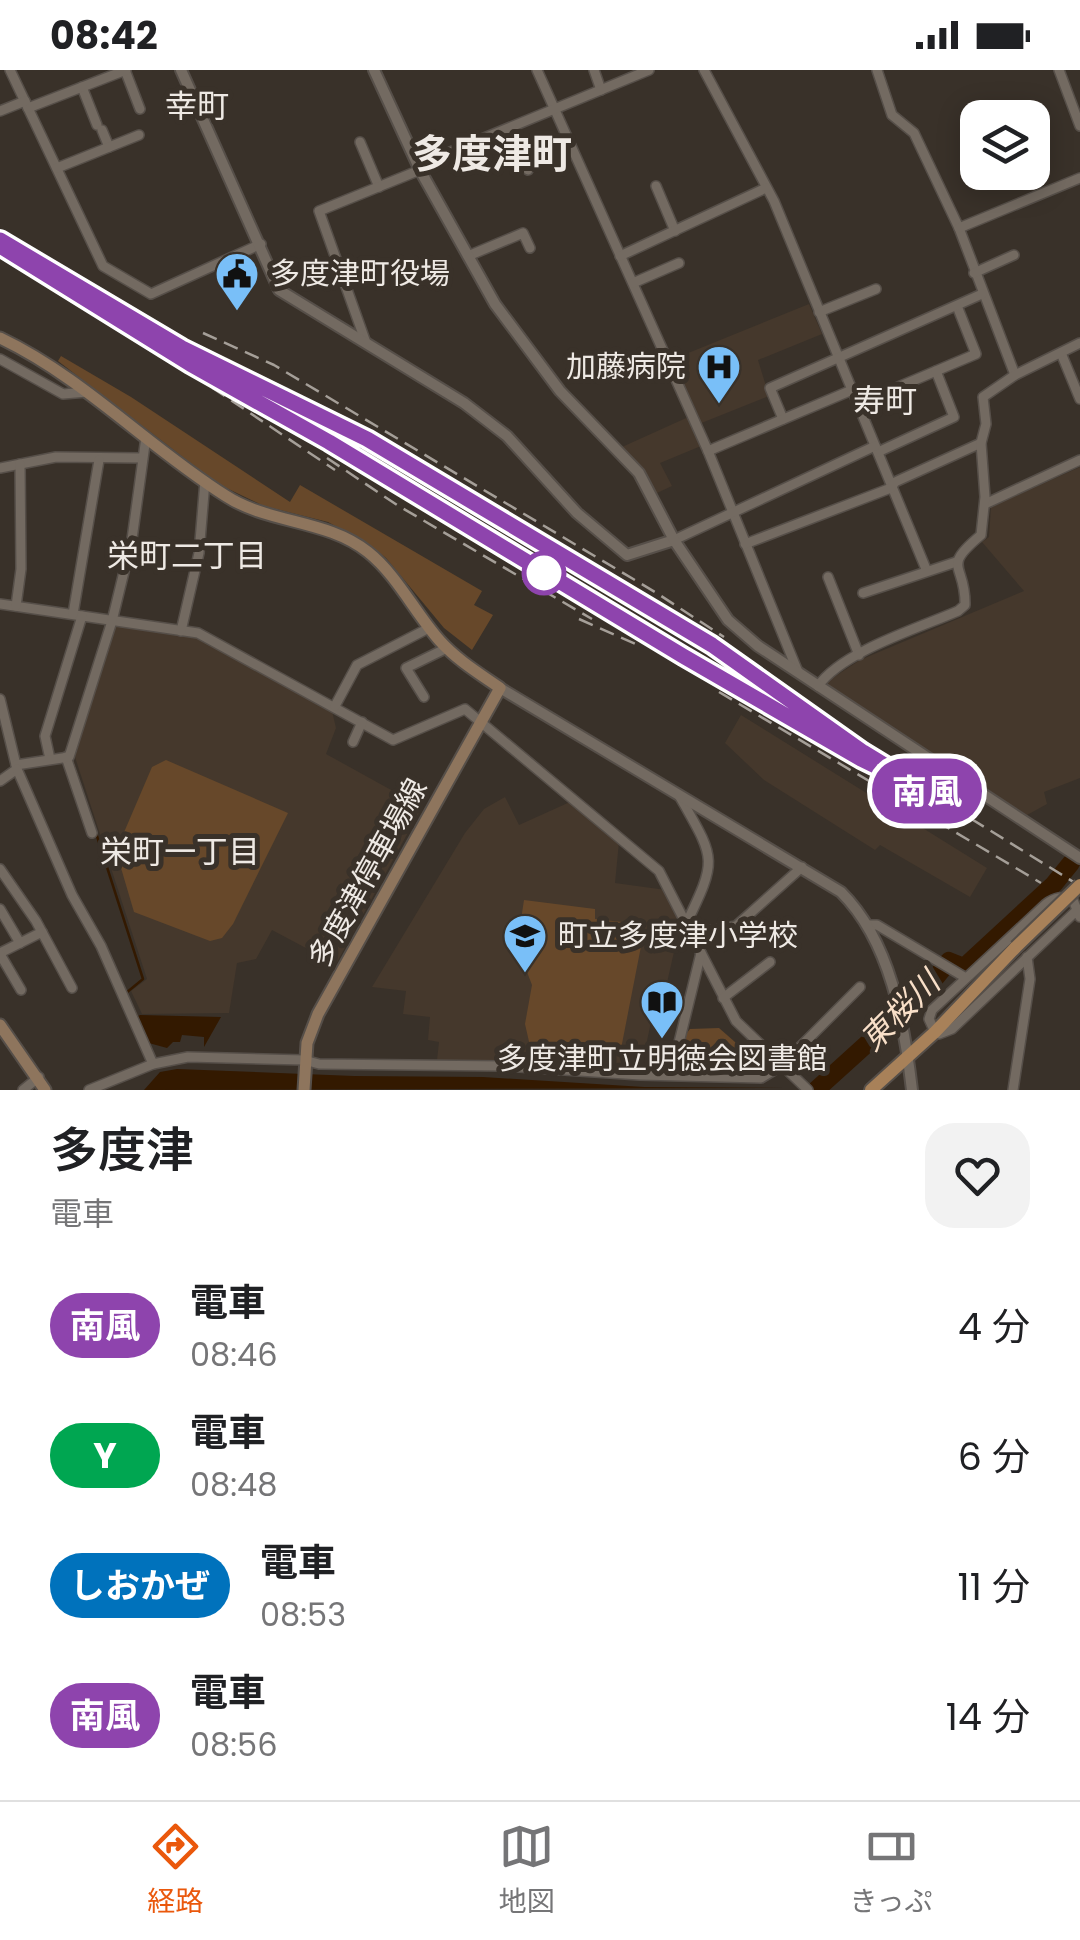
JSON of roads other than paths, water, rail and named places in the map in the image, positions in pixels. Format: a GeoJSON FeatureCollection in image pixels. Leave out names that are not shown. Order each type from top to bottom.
{"type":"FeatureCollection","features":[{"type":"Feature","properties":{"kind":"main road"},"geometry":{"type":"LineString","coordinates":[[0,338],[29,352],[87,392],[204,482],[250,508],[351,540],[381,563],[447,648],[500,688]]}},
{"type":"Feature","properties":{"kind":"main road","name":"多度津停車場線"},"geometry":{"type":"LineString","coordinates":[[304,1090],[303,1065],[318,1014],[500,688]]}},
{"type":"Feature","properties":{"kind":"main road"},"geometry":{"type":"LineString","coordinates":[[871,1090],[1022,952],[1080,885]]}},
{"type":"Feature","properties":{"kind":"main road"},"geometry":{"type":"LineString","coordinates":[[0,1025],[45,1090]]}},
{"type":"Feature","properties":{"kind":"street"},"geometry":{"type":"LineString","coordinates":[[10,70],[104,266],[151,294],[261,244]]}},
{"type":"Feature","properties":{"kind":"street"},"geometry":{"type":"LineString","coordinates":[[0,111],[125,70],[140,109]]}},
{"type":"Feature","properties":{"kind":"street"},"geometry":{"type":"LineString","coordinates":[[181,70],[279,290],[464,402],[507,436],[577,512],[628,555],[674,540],[810,475],[954,417],[936,371]]}},
{"type":"Feature","properties":{"kind":"street"},"geometry":{"type":"LineString","coordinates":[[374,70],[420,170],[520,340],[560,391],[639,473],[674,540],[728,620],[799,674],[1080,858]]}},
{"type":"Feature","properties":{"kind":"street"},"geometry":{"type":"LineString","coordinates":[[537,70],[708,452],[799,674]]}},
{"type":"Feature","properties":{"kind":"street"},"geometry":{"type":"LineString","coordinates":[[594,70],[602,90]]}},
{"type":"Feature","properties":{"kind":"street"},"geometry":{"type":"LineString","coordinates":[[704,70],[766,188],[926,570]]}},
{"type":"Feature","properties":{"kind":"street"},"geometry":{"type":"LineString","coordinates":[[878,70],[892,115],[914,133],[959,228],[1014,375]]}},
{"type":"Feature","properties":{"kind":"street"},"geometry":{"type":"LineString","coordinates":[[1059,70],[1079,120]]}},
{"type":"Feature","properties":{"kind":"street"},"geometry":{"type":"LineString","coordinates":[[364,340],[319,211],[646,71]]}},
{"type":"Feature","properties":{"kind":"street"},"geometry":{"type":"LineString","coordinates":[[82,87],[109,147]]}},
{"type":"Feature","properties":{"kind":"street"},"geometry":{"type":"LineString","coordinates":[[512,129],[528,170]]}},
{"type":"Feature","properties":{"kind":"street"},"geometry":{"type":"LineString","coordinates":[[56,168],[138,135]]}},
{"type":"Feature","properties":{"kind":"street"},"geometry":{"type":"LineString","coordinates":[[360,142],[379,187]]}},
{"type":"Feature","properties":{"kind":"street"},"geometry":{"type":"LineString","coordinates":[[959,228],[1080,178]]}},
{"type":"Feature","properties":{"kind":"street"},"geometry":{"type":"LineString","coordinates":[[656,186],[675,231]]}},
{"type":"Feature","properties":{"kind":"street"},"geometry":{"type":"LineString","coordinates":[[620,256],[766,188]]}},
{"type":"Feature","properties":{"kind":"street"},"geometry":{"type":"LineString","coordinates":[[468,256],[523,233],[530,248]]}},
{"type":"Feature","properties":{"kind":"street"},"geometry":{"type":"LineString","coordinates":[[974,272],[1014,256]]}},
{"type":"Feature","properties":{"kind":"street"},"geometry":{"type":"LineString","coordinates":[[633,284],[680,263]]}},
{"type":"Feature","properties":{"kind":"street"},"geometry":{"type":"LineString","coordinates":[[820,312],[876,289]]}},
{"type":"Feature","properties":{"kind":"street"},"geometry":{"type":"LineString","coordinates":[[783,420],[770,388],[982,294]]}},
{"type":"Feature","properties":{"kind":"street"},"geometry":{"type":"LineString","coordinates":[[858,404],[976,354],[957,306]]}},
{"type":"Feature","properties":{"kind":"street"},"geometry":{"type":"LineString","coordinates":[[818,686],[859,655],[958,611],[965,604],[956,562],[960,553],[981,535],[985,504],[983,397],[1014,375],[1080,343]]}},
{"type":"Feature","properties":{"kind":"street"},"geometry":{"type":"LineString","coordinates":[[1060,352],[1080,399]]}},
{"type":"Feature","properties":{"kind":"street"},"geometry":{"type":"LineString","coordinates":[[0,359],[63,394],[87,392]]}},
{"type":"Feature","properties":{"kind":"street"},"geometry":{"type":"LineString","coordinates":[[708,452],[852,390]]}},
{"type":"Feature","properties":{"kind":"street"},"geometry":{"type":"LineString","coordinates":[[0,781],[16,767],[69,756],[112,621],[132,539],[146,437]]}},
{"type":"Feature","properties":{"kind":"street"},"geometry":{"type":"LineString","coordinates":[[745,544],[891,488],[895,482],[982,443]]}},
{"type":"Feature","properties":{"kind":"street"},"geometry":{"type":"LineString","coordinates":[[0,468],[56,456],[142,458]]}},
{"type":"Feature","properties":{"kind":"street"},"geometry":{"type":"LineString","coordinates":[[50,760],[45,736],[78,615],[99,460]]}},
{"type":"Feature","properties":{"kind":"street"},"geometry":{"type":"LineString","coordinates":[[985,504],[1080,460]]}},
{"type":"Feature","properties":{"kind":"street"},"geometry":{"type":"LineString","coordinates":[[16,606],[21,569],[20,464]]}},
{"type":"Feature","properties":{"kind":"street"},"geometry":{"type":"LineString","coordinates":[[181,630],[199,554],[204,482]]}},
{"type":"Feature","properties":{"kind":"street"},"geometry":{"type":"LineString","coordinates":[[863,593],[956,562]]}},
{"type":"Feature","properties":{"kind":"street"},"geometry":{"type":"LineString","coordinates":[[828,577],[859,655]]}},
{"type":"Feature","properties":{"kind":"street"},"geometry":{"type":"LineString","coordinates":[[0,604],[198,634],[393,740],[465,709],[646,858],[667,882],[736,1022],[808,1090]]}},
{"type":"Feature","properties":{"kind":"street"},"geometry":{"type":"LineString","coordinates":[[335,706],[357,664],[430,628]]}},
{"type":"Feature","properties":{"kind":"street"},"geometry":{"type":"LineString","coordinates":[[424,697],[406,668],[447,648]]}},
{"type":"Feature","properties":{"kind":"street"},"geometry":{"type":"LineString","coordinates":[[500,688],[841,892],[868,925],[902,1018],[912,1090]]}},
{"type":"Feature","properties":{"kind":"street"},"geometry":{"type":"LineString","coordinates":[[0,699],[16,767],[153,1064]]}},
{"type":"Feature","properties":{"kind":"street"},"geometry":{"type":"LineString","coordinates":[[353,742],[362,722]]}},
{"type":"Feature","properties":{"kind":"street"},"geometry":{"type":"LineString","coordinates":[[66,757],[92,833]]}},
{"type":"Feature","properties":{"kind":"street"},"geometry":{"type":"LineString","coordinates":[[678,793],[709,852],[710,870],[687,922]]}},
{"type":"Feature","properties":{"kind":"street"},"geometry":{"type":"LineString","coordinates":[[692,934],[736,926],[802,866]]}},
{"type":"Feature","properties":{"kind":"street"},"geometry":{"type":"LineString","coordinates":[[0,869],[42,932],[72,988]]}},
{"type":"Feature","properties":{"kind":"street"},"geometry":{"type":"LineString","coordinates":[[934,1032],[929,1019],[932,1010],[1052,899],[1072,900],[1078,914],[1022,952],[1030,979],[1013,1090]]}},
{"type":"Feature","properties":{"kind":"street"},"geometry":{"type":"LineString","coordinates":[[0,909],[20,943]]}},
{"type":"Feature","properties":{"kind":"street"},"geometry":{"type":"LineString","coordinates":[[868,925],[877,925],[966,978]]}},
{"type":"Feature","properties":{"kind":"street"},"geometry":{"type":"LineString","coordinates":[[21,990],[0,953],[42,932]]}},
{"type":"Feature","properties":{"kind":"street"},"geometry":{"type":"LineString","coordinates":[[671,1075],[701,953]]}},
{"type":"Feature","properties":{"kind":"street"},"geometry":{"type":"LineString","coordinates":[[723,998],[770,962]]}},
{"type":"Feature","properties":{"kind":"street"},"geometry":{"type":"LineString","coordinates":[[89,1090],[153,1064],[188,1057],[303,1065],[503,1066],[761,1078],[781,1066],[860,987]]}},
{"type":"Feature","properties":{"kind":"street"},"geometry":{"type":"LineString","coordinates":[[23,1090],[38,1078]]}},
{"type":"Feature","properties":{"kind":"waterway"},"geometry":{"type":"LineString","coordinates":[[72,760],[81,788]]}},
{"type":"Feature","properties":{"kind":"waterway"},"geometry":{"type":"LineString","coordinates":[[96,833],[143,979],[126,993],[138,1018]]}},
{"type":"Feature","properties":{"kind":"waterway","name":"東桜川"},"geometry":{"type":"LineString","coordinates":[[816,1090],[880,1032],[888,1013],[910,996],[924,992],[949,961],[964,967],[1054,884],[1071,863]]}},
{"type":"Feature","properties":{"kind":"railway"},"geometry":{"type":"LineString","coordinates":[[0,246],[191,364]]}},
{"type":"Feature","properties":{"kind":"railway"},"geometry":{"type":"LineString","coordinates":[[203,333],[274,365],[724,637]]}},
{"type":"Feature","properties":{"kind":"railway"},"geometry":{"type":"LineString","coordinates":[[182,348],[367,439],[712,645],[863,752],[1080,886]]}},
{"type":"Feature","properties":{"kind":"railway"},"geometry":{"type":"LineString","coordinates":[[174,362],[335,470]]}},
{"type":"Feature","properties":{"kind":"railway"},"geometry":{"type":"LineString","coordinates":[[221,381],[794,719]]}},
{"type":"Feature","properties":{"kind":"railway"},"geometry":{"type":"LineString","coordinates":[[327,458],[397,505],[592,619]]}},
{"type":"Feature","properties":{"kind":"railway"},"geometry":{"type":"LineString","coordinates":[[579,619],[640,646]]}},
{"type":"Feature","properties":{"kind":"railway"},"geometry":{"type":"LineString","coordinates":[[719,692],[1041,883]]}},
{"type":"Feature","properties":{"kind":"railway"},"geometry":{"type":"LineString","coordinates":[[776,719],[840,746]]}},
{"type":"Feature","properties":{"kind":"train","name":"南風"},"geometry":{"type":"LineString","coordinates":[[0,240],[182,348],[367,439],[712,645],[863,752],[929,792],[861,759],[683,656],[329,442],[190,364],[0,246]]}},
{"type":"Feature","properties":{"kind":"place","name":"多度津町役場"},"geometry":{"type":"Point","coordinates":[237,312]}},
{"type":"Feature","properties":{"kind":"place","name":"加藤病院"},"geometry":{"type":"Point","coordinates":[719,405]}},
{"type":"Feature","properties":{"kind":"place","name":"町立多度津小学校"},"geometry":{"type":"Point","coordinates":[525,974]}},
{"type":"Feature","properties":{"kind":"place","name":"多度津町立明徳会図書館"},"geometry":{"type":"Point","coordinates":[662,1040]}},
{"type":"Feature","properties":{"kind":"district","name":"幸町"},"geometry":{"type":"Point","coordinates":[197,106]}},
{"type":"Feature","properties":{"kind":"district","name":"多度津町"},"geometry":{"type":"Point","coordinates":[492,154]}},
{"type":"Feature","properties":{"kind":"district","name":"寿町"},"geometry":{"type":"Point","coordinates":[885,401]}},
{"type":"Feature","properties":{"kind":"district","name":"栄町二丁目"},"geometry":{"type":"Point","coordinates":[187,556]}},
{"type":"Feature","properties":{"kind":"district","name":"栄町一丁目"},"geometry":{"type":"Point","coordinates":[180,852]}}]}
